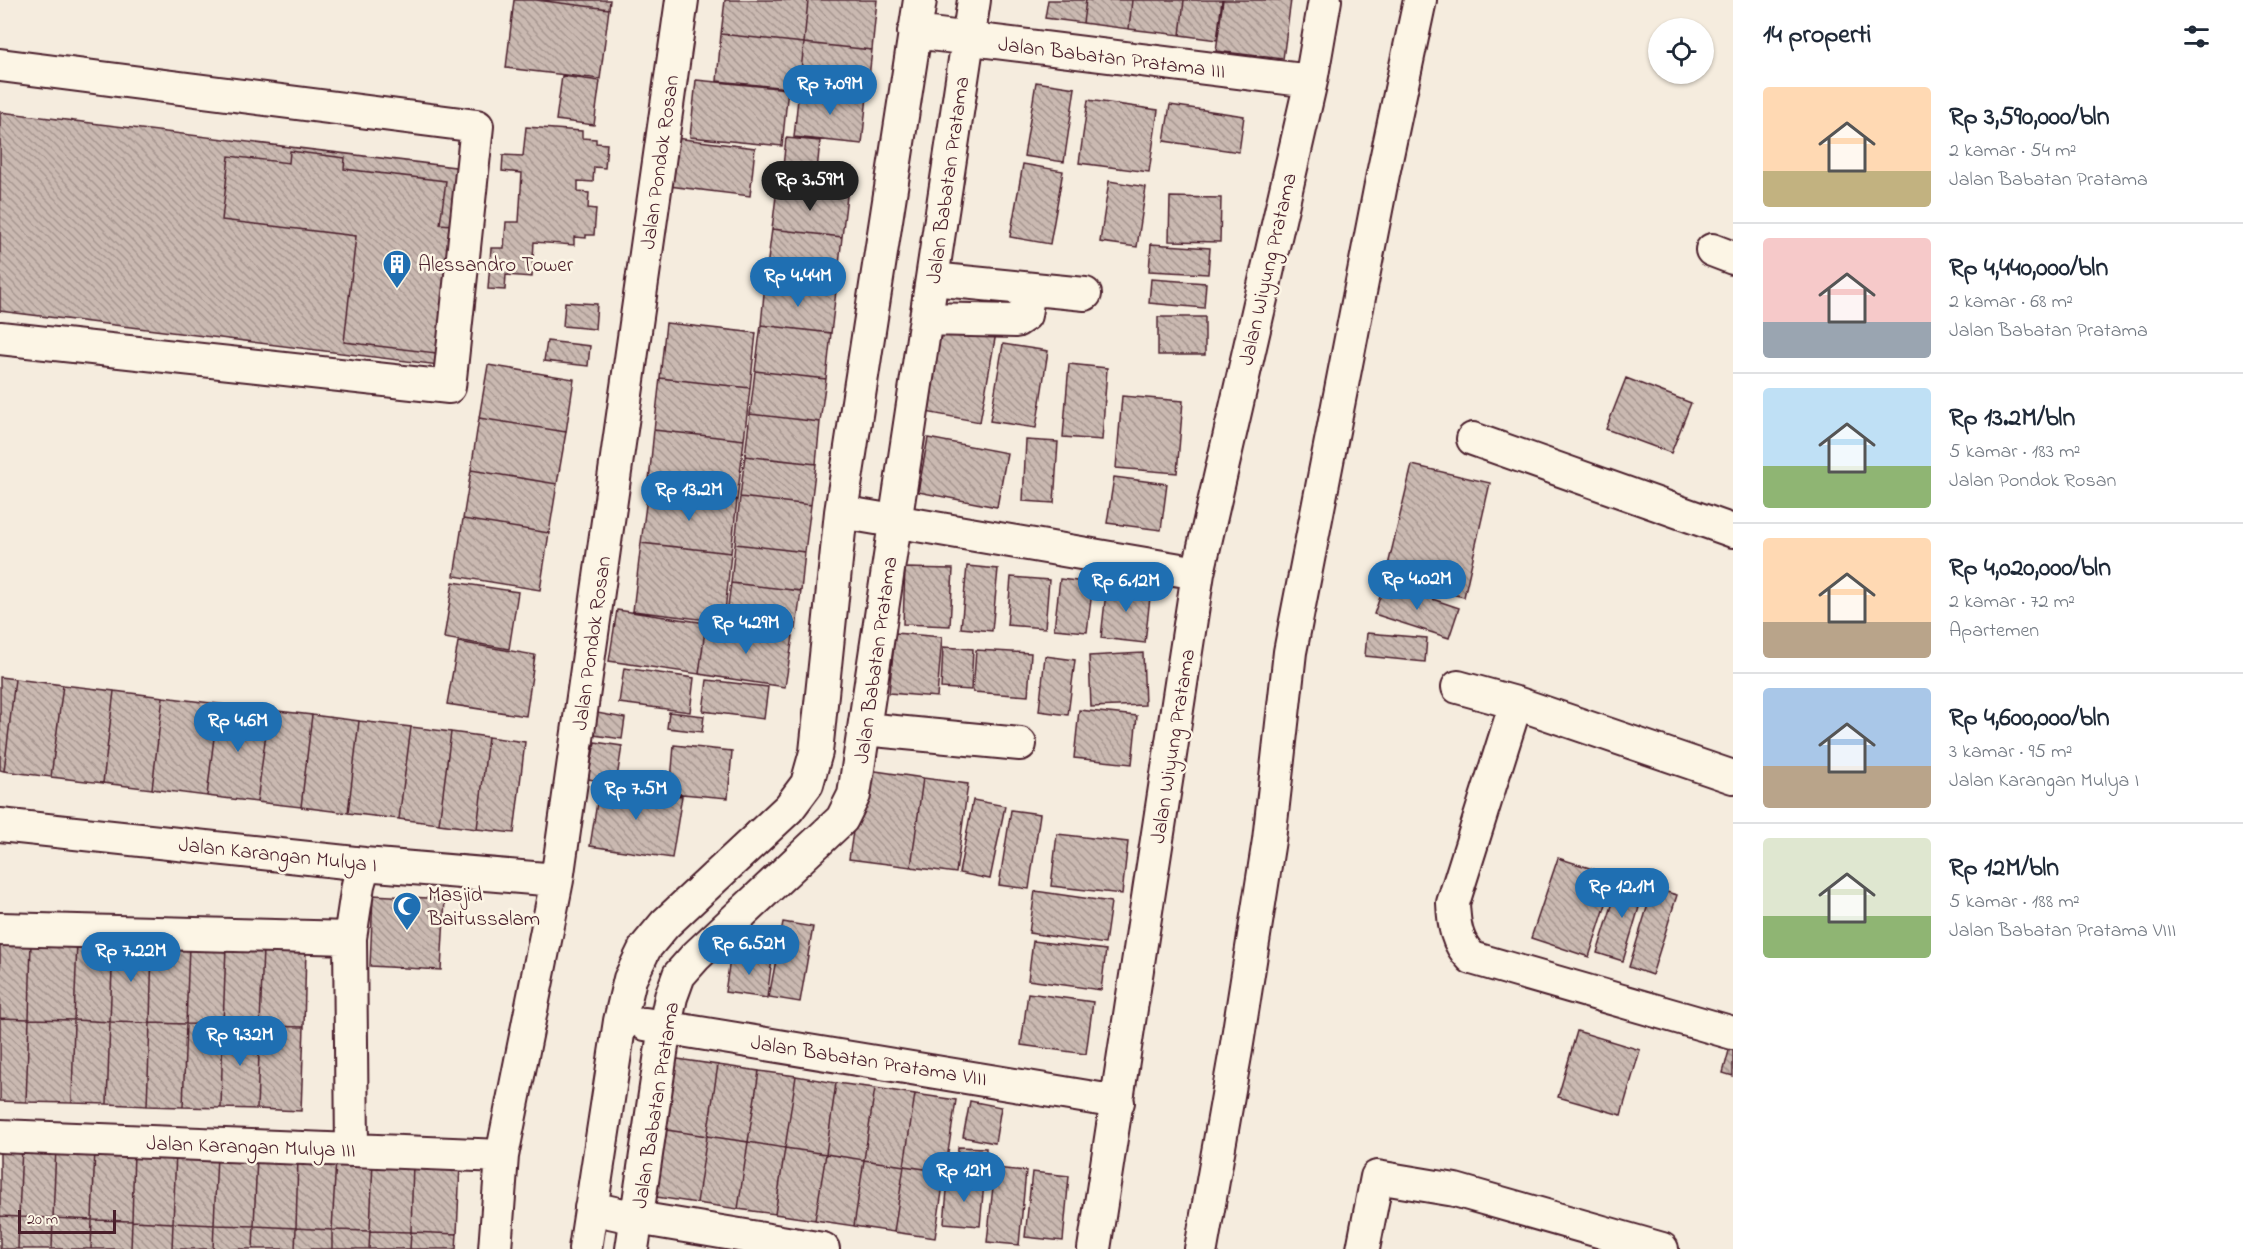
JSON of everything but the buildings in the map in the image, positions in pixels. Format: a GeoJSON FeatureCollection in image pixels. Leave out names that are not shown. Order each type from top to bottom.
{"type":"FeatureCollection","features":[{"type":"Feature","properties":{"kind":"street","name":"Jalan Pondok Rosan"},"geometry":{"type":"LineString","coordinates":[[495,1249],[502,1156],[557,880],[682,0]]}},
{"type":"Feature","properties":{"kind":"street"},"geometry":{"type":"LineString","coordinates":[[585,1249],[620,1021],[630,979],[645,948],[665,924],[789,808],[807,784],[816,752],[841,512],[920,0]]}},
{"type":"Feature","properties":{"kind":"street","name":"Jalan Babatan Pratama"},"geometry":{"type":"LineString","coordinates":[[632,1249],[665,1026],[671,997],[679,975],[695,957],[842,819],[854,795],[974,0]]}},
{"type":"Feature","properties":{"kind":"street","name":"Jalan Wiyung Pratama"},"geometry":{"type":"LineString","coordinates":[[1094,1249],[1198,573],[1311,81],[1325,0]]}},
{"type":"Feature","properties":{"kind":"street"},"geometry":{"type":"LineString","coordinates":[[1201,1249],[1236,1050],[1269,840],[1290,652],[1383,174],[1420,0]]}},
{"type":"Feature","properties":{"kind":"street","name":"Jalan Babatan Pratama III"},"geometry":{"type":"LineString","coordinates":[[914,32],[1311,81]]}},
{"type":"Feature","properties":{"kind":"street"},"geometry":{"type":"LineString","coordinates":[[0,65],[477,126],[449,387],[0,339]]}},
{"type":"Feature","properties":{"kind":"street"},"geometry":{"type":"LineString","coordinates":[[932,279],[1085,294]]}},
{"type":"Feature","properties":{"kind":"street"},"geometry":{"type":"LineString","coordinates":[[926,320],[1016,321],[1025,315],[1029,289]]}},
{"type":"Feature","properties":{"kind":"street"},"geometry":{"type":"LineString","coordinates":[[1473,439],[1733,531]]}},
{"type":"Feature","properties":{"kind":"street"},"geometry":{"type":"LineString","coordinates":[[841,512],[1198,573]]}},
{"type":"Feature","properties":{"kind":"street"},"geometry":{"type":"LineString","coordinates":[[1458,687],[1516,703],[1733,777]]}},
{"type":"Feature","properties":{"kind":"street"},"geometry":{"type":"LineString","coordinates":[[1516,703],[1453,903],[1457,937],[1463,949],[1472,958],[1733,1033]]}},
{"type":"Feature","properties":{"kind":"street"},"geometry":{"type":"LineString","coordinates":[[864,729],[1020,744]]}},
{"type":"Feature","properties":{"kind":"street","name":"Jalan Karangan Mulya I"},"geometry":{"type":"LineString","coordinates":[[0,825],[364,864],[557,880]]}},
{"type":"Feature","properties":{"kind":"street"},"geometry":{"type":"LineString","coordinates":[[352,1150],[350,938],[358,885],[364,864]]}},
{"type":"Feature","properties":{"kind":"street"},"geometry":{"type":"LineString","coordinates":[[0,929],[350,938]]}},
{"type":"Feature","properties":{"kind":"street","name":"Jalan Babatan Pratama VIII"},"geometry":{"type":"LineString","coordinates":[[620,1021],[665,1026],[1118,1102]]}},
{"type":"Feature","properties":{"kind":"street","name":"Jalan Karangan Mulya III"},"geometry":{"type":"LineString","coordinates":[[0,1136],[502,1156]]}},
{"type":"Feature","properties":{"kind":"street"},"geometry":{"type":"LineString","coordinates":[[1364,1249],[1377,1177],[1455,1190],[1662,1249]]}},
{"type":"Feature","properties":{"kind":"street"},"geometry":{"type":"LineString","coordinates":[[591,1208],[637,1218],[823,1249]]}},
{"type":"Feature","properties":{"kind":"place","name":"Alessandro Tower"},"geometry":{"type":"Point","coordinates":[397,290]}},
{"type":"Feature","properties":{"kind":"place","name":"Masjid Baitussalam"},"geometry":{"type":"Point","coordinates":[407,932]}}]}
